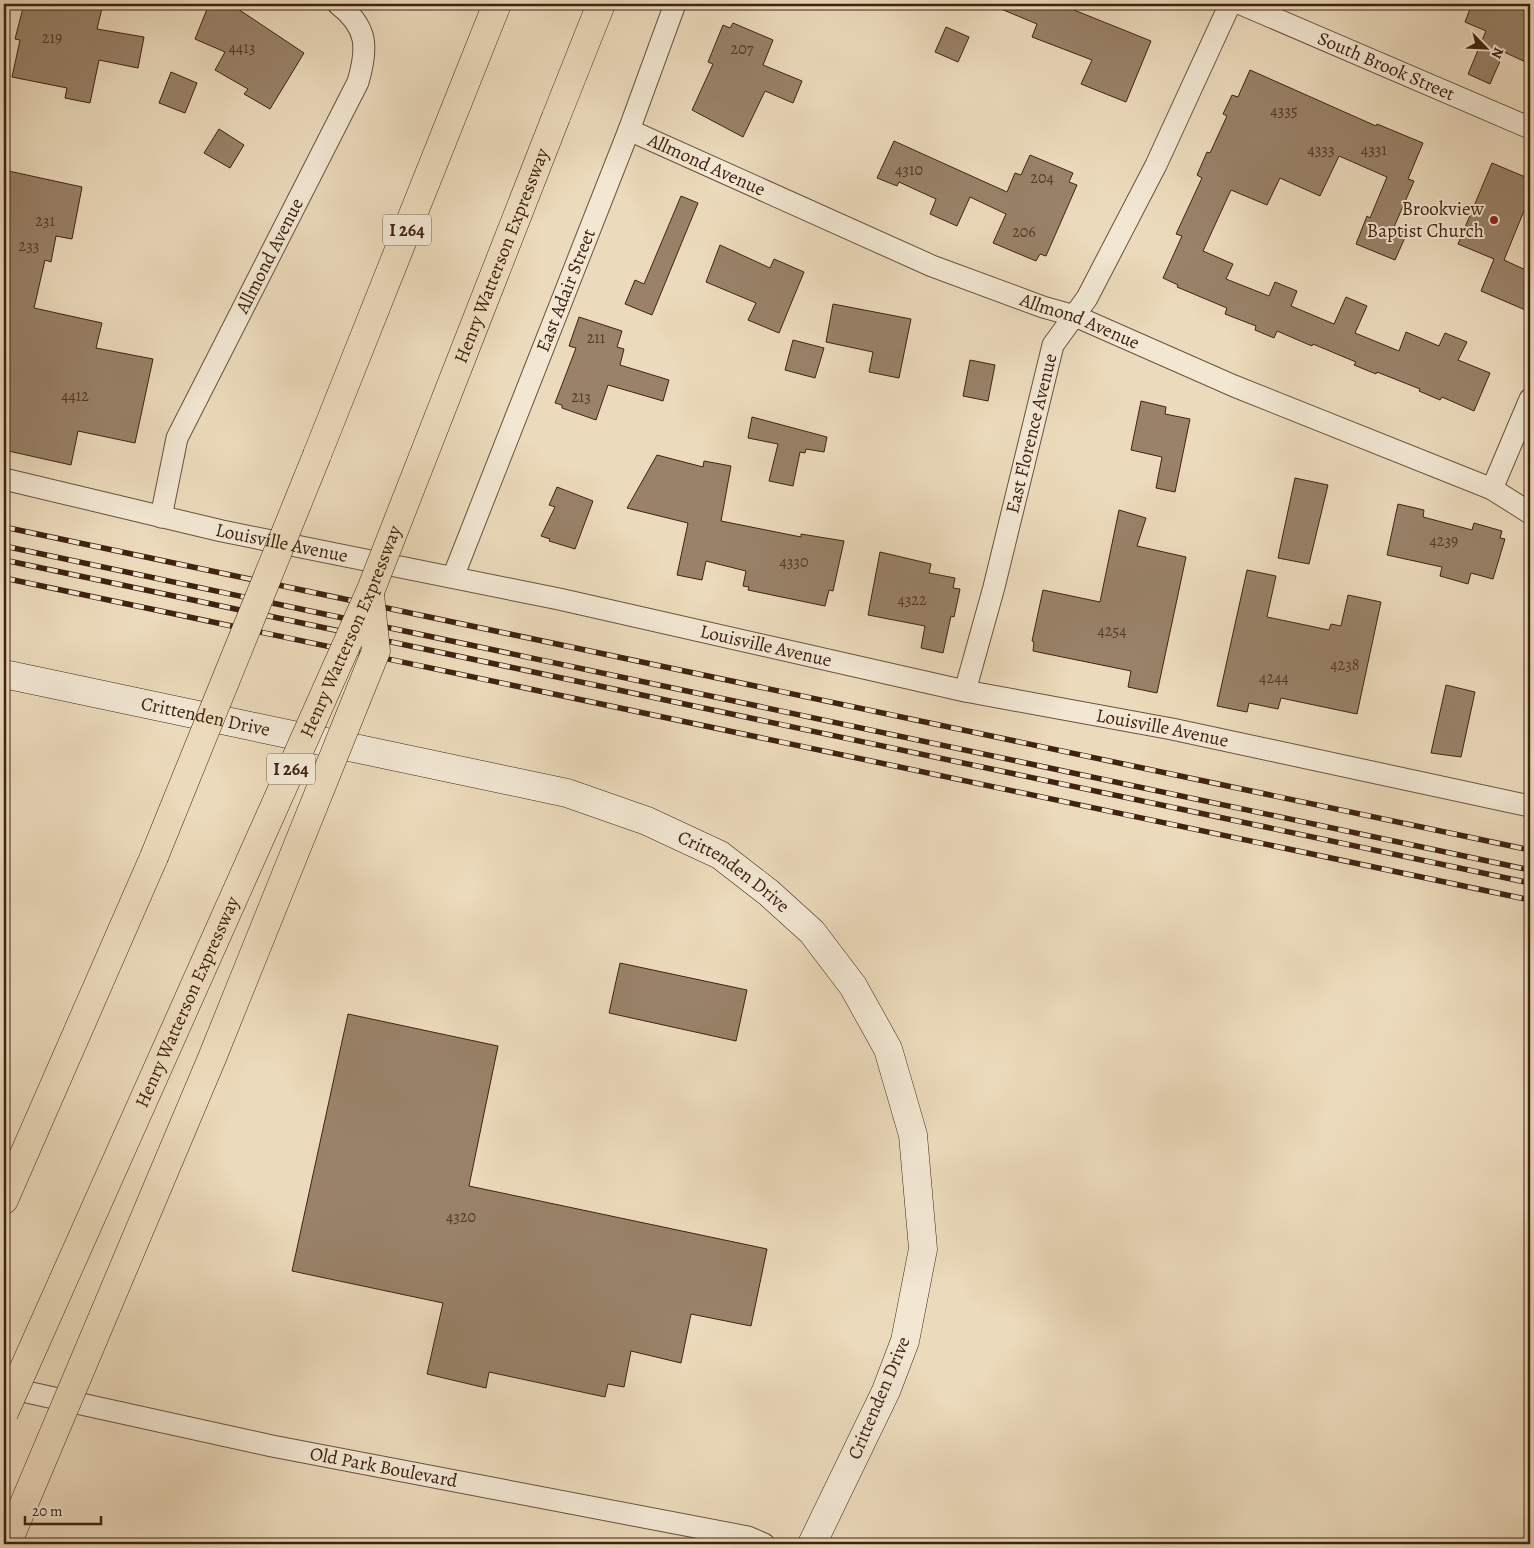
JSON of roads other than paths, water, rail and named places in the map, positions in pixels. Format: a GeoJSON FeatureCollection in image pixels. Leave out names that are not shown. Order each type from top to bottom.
{"type":"FeatureCollection","features":[{"type":"Feature","properties":{"kind":"highway","name":"I 264"},"geometry":{"type":"LineString","coordinates":[[4,1200],[154,857],[498,4]]}},
{"type":"Feature","properties":{"kind":"highway","name":"Henry Watterson Expressway"},"geometry":{"type":"LineString","coordinates":[[4,1413],[370,592],[601,4]]}},
{"type":"Feature","properties":{"kind":"highway"},"geometry":{"type":"LineString","coordinates":[[7,1544],[212,1058],[376,650],[370,592]]}},
{"type":"Feature","properties":{"kind":"main road","name":"Crittenden Drive"},"geometry":{"type":"LineString","coordinates":[[4,674],[567,793],[647,821],[720,855],[769,893],[812,932],[853,986],[888,1049],[913,1135],[923,1250],[902,1350],[866,1434],[812,1544]]}},
{"type":"Feature","properties":{"kind":"street","name":"Allmond Avenue"},"geometry":{"type":"LineString","coordinates":[[161,517],[177,438],[358,82],[364,60],[364,36],[351,14],[338,4]]}},
{"type":"Feature","properties":{"kind":"street","name":"East Adair Street"},"geometry":{"type":"LineString","coordinates":[[453,577],[629,130],[675,4]]}},
{"type":"Feature","properties":{"kind":"street","name":"East Florence Avenue"},"geometry":{"type":"LineString","coordinates":[[965,691],[994,587],[1053,345],[1087,298],[1156,165],[1230,4]]}},
{"type":"Feature","properties":{"kind":"street","name":"South Brook Street"},"geometry":{"type":"LineString","coordinates":[[1241,4],[1530,128]]}},
{"type":"Feature","properties":{"kind":"street","name":"Allmond Avenue"},"geometry":{"type":"LineString","coordinates":[[629,130],[932,266],[1043,308],[1075,316],[1234,386],[1492,489],[1530,512]]}},
{"type":"Feature","properties":{"kind":"street"},"geometry":{"type":"LineString","coordinates":[[1492,489],[1530,399]]}},
{"type":"Feature","properties":{"kind":"street","name":"Louisville Avenue"},"geometry":{"type":"LineString","coordinates":[[4,479],[161,517],[569,601],[965,691],[1181,731],[1530,806]]}},
{"type":"Feature","properties":{"kind":"street","name":"Old Park Boulevard"},"geometry":{"type":"LineString","coordinates":[[4,1387],[272,1446],[748,1537],[764,1544]]}},
{"type":"Feature","properties":{"kind":"railway"},"geometry":{"type":"LineString","coordinates":[[4,527],[1530,850]]}},
{"type":"Feature","properties":{"kind":"railway"},"geometry":{"type":"LineString","coordinates":[[4,546],[1530,870]]}},
{"type":"Feature","properties":{"kind":"railway"},"geometry":{"type":"LineString","coordinates":[[4,560],[1530,883]]}},
{"type":"Feature","properties":{"kind":"railway"},"geometry":{"type":"LineString","coordinates":[[4,578],[1530,900]]}},
{"type":"Feature","properties":{"kind":"place","name":"Brookview Baptist Church"},"geometry":{"type":"Point","coordinates":[1494,220]}}]}
